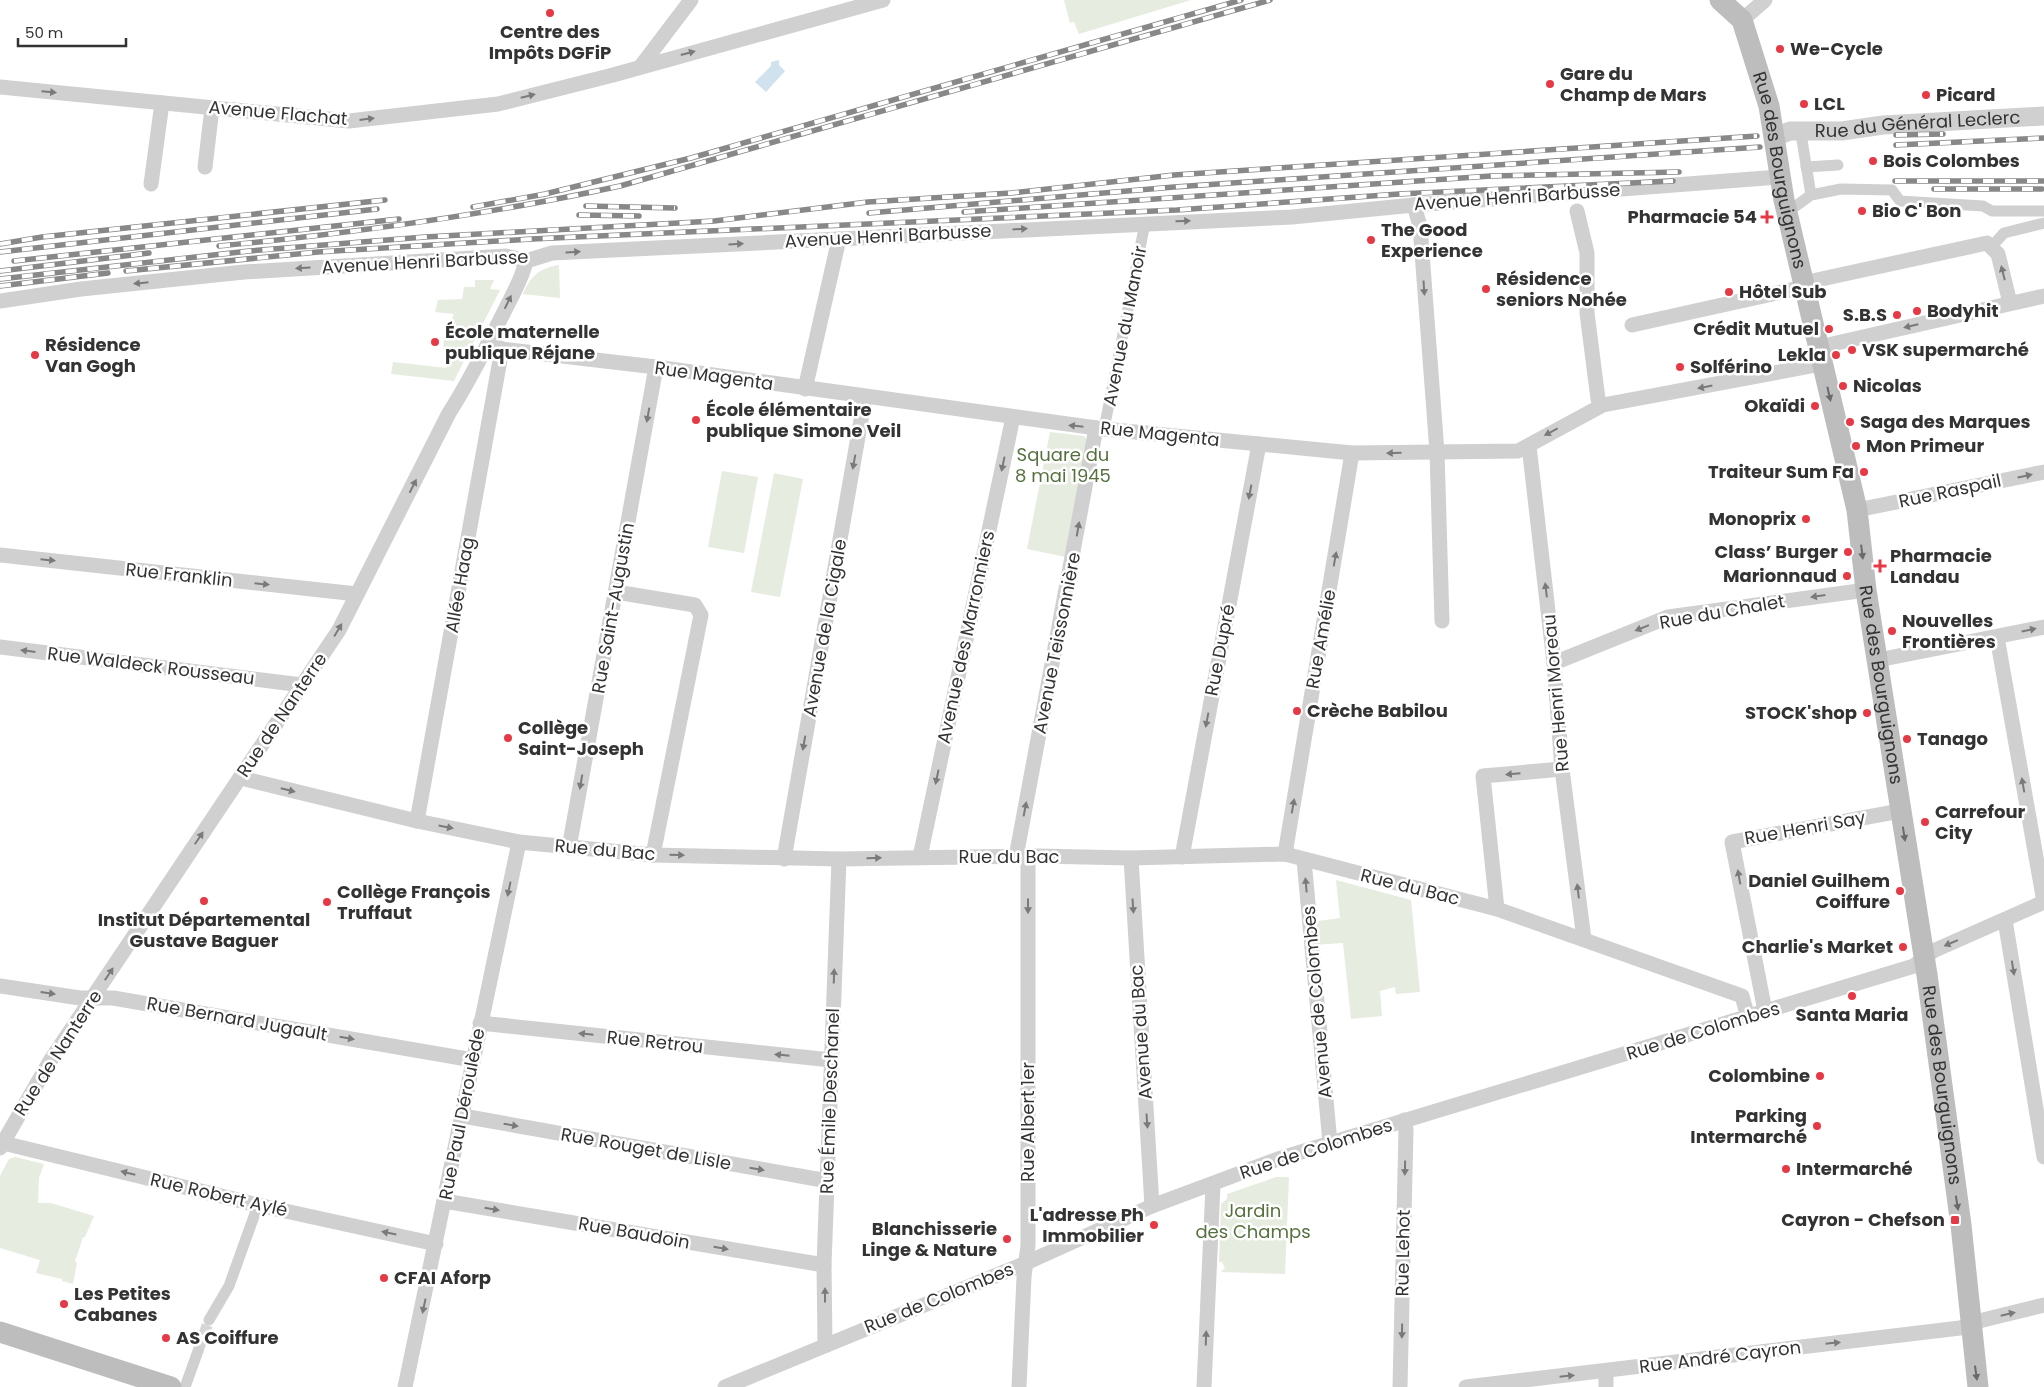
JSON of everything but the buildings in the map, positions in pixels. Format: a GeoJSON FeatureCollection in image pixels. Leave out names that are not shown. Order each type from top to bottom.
{"type":"FeatureCollection","features":[{"type":"Feature","properties":{"kind":"main road"},"geometry":{"type":"LineString","coordinates":[[1720,0],[1742,20]]}},
{"type":"Feature","properties":{"kind":"main road","name":"Rue des Bourguignons"},"geometry":{"type":"LineString","coordinates":[[1742,20],[1785,131],[1779,177],[1857,510],[1866,590],[1927,975],[1961,1225],[1978,1387]]}},
{"type":"Feature","properties":{"kind":"main road"},"geometry":{"type":"LineString","coordinates":[[0,1332],[171,1387]]}},
{"type":"Feature","properties":{"kind":"street"},"geometry":{"type":"LineString","coordinates":[[641,66],[691,0]]}},
{"type":"Feature","properties":{"kind":"street","name":"Avenue Flachat"},"geometry":{"type":"LineString","coordinates":[[0,87],[349,121],[498,104],[883,0]]}},
{"type":"Feature","properties":{"kind":"street"},"geometry":{"type":"LineString","coordinates":[[1742,20],[1765,0]]}},
{"type":"Feature","properties":{"kind":"street"},"geometry":{"type":"LineString","coordinates":[[151,184],[162,102]]}},
{"type":"Feature","properties":{"kind":"street"},"geometry":{"type":"LineString","coordinates":[[204,167],[212,108]]}},
{"type":"Feature","properties":{"kind":"street","name":"Rue du Général Leclerc"},"geometry":{"type":"LineString","coordinates":[[1785,131],[1842,131],[1883,125],[2044,116]]}},
{"type":"Feature","properties":{"kind":"street"},"geometry":{"type":"LineString","coordinates":[[1785,131],[1806,166],[1811,195]]}},
{"type":"Feature","properties":{"kind":"street"},"geometry":{"type":"LineString","coordinates":[[1806,166],[1838,165]]}},
{"type":"Feature","properties":{"kind":"street","name":"Avenue Henri Barbusse"},"geometry":{"type":"LineString","coordinates":[[0,301],[81,289],[244,272],[506,256],[526,261],[552,253],[1292,217],[1414,205],[1779,177]]}},
{"type":"Feature","properties":{"kind":"street"},"geometry":{"type":"LineString","coordinates":[[1793,208],[1811,195],[1841,189],[1892,190],[1900,202],[1983,206],[1992,211],[2044,211]]}},
{"type":"Feature","properties":{"kind":"street"},"geometry":{"type":"LineString","coordinates":[[1414,205],[1420,226],[1437,452],[1442,621]]}},
{"type":"Feature","properties":{"kind":"street"},"geometry":{"type":"LineString","coordinates":[[1577,212],[1587,253],[1587,313],[1598,398],[1603,405]]}},
{"type":"Feature","properties":{"kind":"street","name":"Avenue du Manoir"},"geometry":{"type":"LineString","coordinates":[[1100,428],[1145,223]]}},
{"type":"Feature","properties":{"kind":"street"},"geometry":{"type":"LineString","coordinates":[[1992,246],[2004,233],[2044,223]]}},
{"type":"Feature","properties":{"kind":"street"},"geometry":{"type":"LineString","coordinates":[[805,389],[840,238]]}},
{"type":"Feature","properties":{"kind":"street"},"geometry":{"type":"LineString","coordinates":[[1632,325],[1982,243],[1992,246],[1998,254],[2010,303]]}},
{"type":"Feature","properties":{"kind":"street","name":"Rue de Nanterre"},"geometry":{"type":"LineString","coordinates":[[2,1145],[32,1090],[339,630],[449,414],[466,386],[495,346],[526,261]]}},
{"type":"Feature","properties":{"kind":"street","name":"Rue Magenta"},"geometry":{"type":"LineString","coordinates":[[495,346],[1100,428],[1352,453],[1508,453],[1529,446],[1603,405],[1820,356],[2010,303],[2044,296]]}},
{"type":"Feature","properties":{"kind":"street","name":"Allée Haag"},"geometry":{"type":"LineString","coordinates":[[418,821],[495,346]]}},
{"type":"Feature","properties":{"kind":"street","name":"Rue Saint-Augustin"},"geometry":{"type":"LineString","coordinates":[[569,848],[656,368]]}},
{"type":"Feature","properties":{"kind":"street","name":"Avenue de la Cigale"},"geometry":{"type":"LineString","coordinates":[[784,859],[865,397]]}},
{"type":"Feature","properties":{"kind":"street","name":"Avenue des Marronniers"},"geometry":{"type":"LineString","coordinates":[[920,858],[1013,416]]}},
{"type":"Feature","properties":{"kind":"street","name":"Avenue Teissonnière"},"geometry":{"type":"LineString","coordinates":[[1022,857],[1100,428]]}},
{"type":"Feature","properties":{"kind":"street","name":"Rue Dupré"},"geometry":{"type":"LineString","coordinates":[[1182,856],[1259,444]]}},
{"type":"Feature","properties":{"kind":"street","name":"Rue Henri Moreau"},"geometry":{"type":"LineString","coordinates":[[1529,446],[1554,663],[1562,769],[1584,939]]}},
{"type":"Feature","properties":{"kind":"street","name":"Rue Amélie"},"geometry":{"type":"LineString","coordinates":[[1285,854],[1352,453]]}},
{"type":"Feature","properties":{"kind":"street","name":"Rue Raspail"},"geometry":{"type":"LineString","coordinates":[[1857,510],[2044,472]]}},
{"type":"Feature","properties":{"kind":"street","name":"Rue Franklin"},"geometry":{"type":"LineString","coordinates":[[0,555],[357,594]]}},
{"type":"Feature","properties":{"kind":"street","name":"Rue du Chalet"},"geometry":{"type":"LineString","coordinates":[[1554,663],[1668,617],[1866,590]]}},
{"type":"Feature","properties":{"kind":"street"},"geometry":{"type":"LineString","coordinates":[[616,592],[695,605],[701,615],[653,855]]}},
{"type":"Feature","properties":{"kind":"street"},"geometry":{"type":"LineString","coordinates":[[1878,660],[2044,627]]}},
{"type":"Feature","properties":{"kind":"street"},"geometry":{"type":"LineString","coordinates":[[1997,637],[2044,902]]}},
{"type":"Feature","properties":{"kind":"street","name":"Rue Waldeck Rousseau"},"geometry":{"type":"LineString","coordinates":[[0,647],[302,685]]}},
{"type":"Feature","properties":{"kind":"street"},"geometry":{"type":"LineString","coordinates":[[1497,909],[1483,776],[1562,769]]}},
{"type":"Feature","properties":{"kind":"street","name":"Rue du Bac"},"geometry":{"type":"LineString","coordinates":[[241,778],[418,821],[519,842],[653,855],[839,859],[1131,858],[1285,854],[1497,909],[1742,996]]}},
{"type":"Feature","properties":{"kind":"street","name":"Rue Henri Say"},"geometry":{"type":"LineString","coordinates":[[1765,1011],[1758,985],[1732,842],[1900,811]]}},
{"type":"Feature","properties":{"kind":"street","name":"Rue Paul Déroulède"},"geometry":{"type":"LineString","coordinates":[[405,1387],[519,842]]}},
{"type":"Feature","properties":{"kind":"street","name":"Rue Albert 1er"},"geometry":{"type":"LineString","coordinates":[[1019,1387],[1028,1245],[1022,857]]}},
{"type":"Feature","properties":{"kind":"street","name":"Avenue du Bac"},"geometry":{"type":"LineString","coordinates":[[1131,858],[1152,1206]]}},
{"type":"Feature","properties":{"kind":"street","name":"Rue Émile Deschanel"},"geometry":{"type":"LineString","coordinates":[[825,1344],[824,1265],[839,859]]}},
{"type":"Feature","properties":{"kind":"street","name":"Avenue de Colombes"},"geometry":{"type":"LineString","coordinates":[[1304,860],[1330,1143]]}},
{"type":"Feature","properties":{"kind":"street","name":"Rue de Colombes"},"geometry":{"type":"LineString","coordinates":[[725,1387],[825,1344],[1026,1263],[1152,1206],[1278,1158],[1914,966],[1933,951],[2044,902]]}},
{"type":"Feature","properties":{"kind":"street"},"geometry":{"type":"LineString","coordinates":[[2004,920],[2044,1157]]}},
{"type":"Feature","properties":{"kind":"street"},"geometry":{"type":"LineString","coordinates":[[1748,1017],[1742,996],[1749,995],[1758,985]]}},
{"type":"Feature","properties":{"kind":"street","name":"Rue Bernard Jugault"},"geometry":{"type":"LineString","coordinates":[[0,986],[80,998],[113,998],[473,1060]]}},
{"type":"Feature","properties":{"kind":"street","name":"Rue Retrou"},"geometry":{"type":"LineString","coordinates":[[480,1023],[831,1060]]}},
{"type":"Feature","properties":{"kind":"street","name":"Rue Rouget de Lisle"},"geometry":{"type":"LineString","coordinates":[[463,1116],[828,1181]]}},
{"type":"Feature","properties":{"kind":"street","name":"Rue Lehot"},"geometry":{"type":"LineString","coordinates":[[1400,1387],[1406,1130],[1404,1120]]}},
{"type":"Feature","properties":{"kind":"street","name":"Rue Robert Aylé"},"geometry":{"type":"LineString","coordinates":[[2,1145],[258,1205],[436,1244]]}},
{"type":"Feature","properties":{"kind":"street"},"geometry":{"type":"LineString","coordinates":[[1204,1387],[1213,1184]]}},
{"type":"Feature","properties":{"kind":"street","name":"Rue Baudoin"},"geometry":{"type":"LineString","coordinates":[[444,1201],[824,1265]]}},
{"type":"Feature","properties":{"kind":"street"},"geometry":{"type":"LineString","coordinates":[[209,1320],[228,1286],[258,1205]]}},
{"type":"Feature","properties":{"kind":"street","name":"Rue André Cayron"},"geometry":{"type":"LineString","coordinates":[[1466,1387],[1606,1372],[1960,1328],[2044,1305]]}},
{"type":"Feature","properties":{"kind":"street"},"geometry":{"type":"LineString","coordinates":[[185,1387],[198,1351]]}},
{"type":"Feature","properties":{"kind":"street"},"geometry":{"type":"LineString","coordinates":[[1606,1372],[1606,1387]]}},
{"type":"Feature","properties":{"kind":"green space"},"geometry":{"type":"Polygon","coordinates":[[[1064,0],[1191,0],[1079,34],[1074,22],[1070,23],[1064,0]]]}},
{"type":"Feature","properties":{"kind":"green space"},"geometry":{"type":"Polygon","coordinates":[[[559,265],[560,298],[523,294],[536,274],[546,268],[559,265]]]}},
{"type":"Feature","properties":{"kind":"green space"},"geometry":{"type":"Polygon","coordinates":[[[475,280],[494,280],[490,289],[500,290],[454,381],[391,374],[393,362],[447,368],[444,340],[454,314],[435,312],[438,300],[462,299],[464,287],[475,287],[475,280]]]}},
{"type":"Feature","properties":{"kind":"green space","name":"Square du 8 mai 1945"},"geometry":{"type":"Polygon","coordinates":[[[1050,432],[1084,436],[1088,441],[1066,557],[1027,549],[1050,432]]]}},
{"type":"Feature","properties":{"kind":"green space"},"geometry":{"type":"Polygon","coordinates":[[[722,471],[758,477],[744,553],[708,547],[722,471]]]}},
{"type":"Feature","properties":{"kind":"green space"},"geometry":{"type":"Polygon","coordinates":[[[774,473],[803,479],[780,597],[751,592],[774,473]]]}},
{"type":"Feature","properties":{"kind":"green space"},"geometry":{"type":"Polygon","coordinates":[[[1336,880],[1411,900],[1420,992],[1396,994],[1395,987],[1380,991],[1382,1016],[1351,1019],[1343,943],[1313,945],[1311,922],[1340,918],[1336,880]]]}},
{"type":"Feature","properties":{"kind":"green space"},"geometry":{"type":"Polygon","coordinates":[[[15,1157],[44,1164],[39,1178],[38,1203],[51,1203],[94,1216],[85,1237],[83,1237],[75,1261],[77,1263],[73,1284],[62,1281],[62,1279],[36,1273],[40,1260],[0,1248],[0,1176],[9,1159],[15,1157]]]}},
{"type":"Feature","properties":{"kind":"green space","name":"Jardin des Champs"},"geometry":{"type":"Polygon","coordinates":[[[1276,1177],[1289,1177],[1285,1274],[1221,1272],[1225,1268],[1222,1262],[1219,1262],[1221,1204],[1227,1199],[1227,1194],[1276,1177]]]}},
{"type":"Feature","properties":{"kind":"water"},"geometry":{"type":"Polygon","coordinates":[[[779,60],[779,65],[785,71],[766,92],[755,82],[771,66],[771,62],[779,60]]]}},
{"type":"Feature","properties":{"kind":"tunnel"},"geometry":{"type":"LineString","coordinates":[[198,1351],[209,1320]]}},
{"type":"Feature","properties":{"kind":"railway"},"geometry":{"type":"LineString","coordinates":[[473,207],[545,194],[691,158],[1241,0]]}},
{"type":"Feature","properties":{"kind":"railway"},"geometry":{"type":"LineString","coordinates":[[219,246],[420,222],[520,206],[620,186],[1270,0]]}},
{"type":"Feature","properties":{"kind":"railway"},"geometry":{"type":"LineString","coordinates":[[1896,135],[1943,134]]}},
{"type":"Feature","properties":{"kind":"railway"},"geometry":{"type":"LineString","coordinates":[[0,279],[249,251],[425,237],[714,221],[868,202],[1011,193],[1174,175],[1757,136]]}},
{"type":"Feature","properties":{"kind":"railway"},"geometry":{"type":"LineString","coordinates":[[1896,145],[2044,138]]}},
{"type":"Feature","properties":{"kind":"railway"},"geometry":{"type":"LineString","coordinates":[[869,213],[1174,187],[1760,147]]}},
{"type":"Feature","properties":{"kind":"railway"},"geometry":{"type":"LineString","coordinates":[[964,212],[1491,176],[1679,172]]}},
{"type":"Feature","properties":{"kind":"railway"},"geometry":{"type":"LineString","coordinates":[[126,271],[318,252],[532,239],[1177,210],[1399,194],[1673,181]]}},
{"type":"Feature","properties":{"kind":"railway"},"geometry":{"type":"LineString","coordinates":[[1895,181],[2044,181]]}},
{"type":"Feature","properties":{"kind":"railway"},"geometry":{"type":"LineString","coordinates":[[1934,189],[2042,189]]}},
{"type":"Feature","properties":{"kind":"railway"},"geometry":{"type":"LineString","coordinates":[[0,244],[42,237],[385,200]]}},
{"type":"Feature","properties":{"kind":"railway"},"geometry":{"type":"LineString","coordinates":[[586,206],[675,208]]}},
{"type":"Feature","properties":{"kind":"railway"},"geometry":{"type":"LineString","coordinates":[[0,252],[377,209]]}},
{"type":"Feature","properties":{"kind":"railway"},"geometry":{"type":"LineString","coordinates":[[579,215],[639,216]]}},
{"type":"Feature","properties":{"kind":"railway"},"geometry":{"type":"LineString","coordinates":[[14,261],[399,219]]}},
{"type":"Feature","properties":{"kind":"railway"},"geometry":{"type":"LineString","coordinates":[[0,271],[149,253]]}},
{"type":"Feature","properties":{"kind":"railway"},"geometry":{"type":"LineString","coordinates":[[0,286],[108,273]]}},
{"type":"Feature","properties":{"kind":"place","name":"Centre des Impôts DGFiP"},"geometry":{"type":"Point","coordinates":[550,13]}},
{"type":"Feature","properties":{"kind":"place","name":"We-Cycle"},"geometry":{"type":"Point","coordinates":[1780,49]}},
{"type":"Feature","properties":{"kind":"place","name":"Gare du Champ de Mars"},"geometry":{"type":"Point","coordinates":[1550,84]}},
{"type":"Feature","properties":{"kind":"place","name":"Picard"},"geometry":{"type":"Point","coordinates":[1926,95]}},
{"type":"Feature","properties":{"kind":"place","name":"LCL"},"geometry":{"type":"Point","coordinates":[1804,104]}},
{"type":"Feature","properties":{"kind":"place","name":"Bois Colombes"},"geometry":{"type":"Point","coordinates":[1873,161]}},
{"type":"Feature","properties":{"kind":"place","name":"Bio C' Bon"},"geometry":{"type":"Point","coordinates":[1862,211]}},
{"type":"Feature","properties":{"kind":"place","name":"Pharmacie 54"},"geometry":{"type":"Point","coordinates":[1767,217]}},
{"type":"Feature","properties":{"kind":"place","name":"The Good Experience"},"geometry":{"type":"Point","coordinates":[1371,240]}},
{"type":"Feature","properties":{"kind":"place","name":"Résidence seniors Nohée"},"geometry":{"type":"Point","coordinates":[1486,289]}},
{"type":"Feature","properties":{"kind":"place","name":"Hôtel Sub"},"geometry":{"type":"Point","coordinates":[1729,292]}},
{"type":"Feature","properties":{"kind":"place","name":"Bodyhit"},"geometry":{"type":"Point","coordinates":[1917,311]}},
{"type":"Feature","properties":{"kind":"place","name":"S.B.S"},"geometry":{"type":"Point","coordinates":[1897,315]}},
{"type":"Feature","properties":{"kind":"place","name":"Crédit Mutuel"},"geometry":{"type":"Point","coordinates":[1829,329]}},
{"type":"Feature","properties":{"kind":"place","name":"École maternelle publique Réjane"},"geometry":{"type":"Point","coordinates":[435,342]}},
{"type":"Feature","properties":{"kind":"place","name":"VSK supermarché"},"geometry":{"type":"Point","coordinates":[1852,350]}},
{"type":"Feature","properties":{"kind":"place","name":"Résidence Van Gogh"},"geometry":{"type":"Point","coordinates":[35,355]}},
{"type":"Feature","properties":{"kind":"place","name":"Lekla"},"geometry":{"type":"Point","coordinates":[1836,355]}},
{"type":"Feature","properties":{"kind":"place","name":"Solférino"},"geometry":{"type":"Point","coordinates":[1680,367]}},
{"type":"Feature","properties":{"kind":"place","name":"Nicolas"},"geometry":{"type":"Point","coordinates":[1843,386]}},
{"type":"Feature","properties":{"kind":"place","name":"Okaïdi"},"geometry":{"type":"Point","coordinates":[1815,406]}},
{"type":"Feature","properties":{"kind":"place","name":"École élémentaire publique Simone Veil"},"geometry":{"type":"Point","coordinates":[696,420]}},
{"type":"Feature","properties":{"kind":"place","name":"Saga des Marques"},"geometry":{"type":"Point","coordinates":[1850,422]}},
{"type":"Feature","properties":{"kind":"place","name":"Mon Primeur"},"geometry":{"type":"Point","coordinates":[1856,446]}},
{"type":"Feature","properties":{"kind":"place","name":"Traiteur Sum Fa"},"geometry":{"type":"Point","coordinates":[1864,472]}},
{"type":"Feature","properties":{"kind":"place","name":"Monoprix"},"geometry":{"type":"Point","coordinates":[1806,519]}},
{"type":"Feature","properties":{"kind":"place","name":"Class’ Burger"},"geometry":{"type":"Point","coordinates":[1848,552]}},
{"type":"Feature","properties":{"kind":"place","name":"Pharmacie Landau"},"geometry":{"type":"Point","coordinates":[1880,566]}},
{"type":"Feature","properties":{"kind":"place","name":"Marionnaud"},"geometry":{"type":"Point","coordinates":[1847,576]}},
{"type":"Feature","properties":{"kind":"place","name":"Nouvelles Frontières"},"geometry":{"type":"Point","coordinates":[1892,631]}},
{"type":"Feature","properties":{"kind":"place","name":"Crèche Babilou"},"geometry":{"type":"Point","coordinates":[1297,711]}},
{"type":"Feature","properties":{"kind":"place","name":"STOCK'shop"},"geometry":{"type":"Point","coordinates":[1867,713]}},
{"type":"Feature","properties":{"kind":"place","name":"Collège Saint-Joseph"},"geometry":{"type":"Point","coordinates":[508,738]}},
{"type":"Feature","properties":{"kind":"place","name":"Tanago"},"geometry":{"type":"Point","coordinates":[1907,739]}},
{"type":"Feature","properties":{"kind":"place","name":"Carrefour City"},"geometry":{"type":"Point","coordinates":[1925,822]}},
{"type":"Feature","properties":{"kind":"place","name":"Daniel Guilhem Coiffure"},"geometry":{"type":"Point","coordinates":[1900,891]}},
{"type":"Feature","properties":{"kind":"place","name":"Institut Départemental Gustave Baguer"},"geometry":{"type":"Point","coordinates":[204,901]}},
{"type":"Feature","properties":{"kind":"place","name":"Collège François Truffaut"},"geometry":{"type":"Point","coordinates":[327,902]}},
{"type":"Feature","properties":{"kind":"place","name":"Charlie's Market"},"geometry":{"type":"Point","coordinates":[1903,947]}},
{"type":"Feature","properties":{"kind":"place","name":"Santa Maria"},"geometry":{"type":"Point","coordinates":[1852,996]}},
{"type":"Feature","properties":{"kind":"place","name":"Colombine"},"geometry":{"type":"Point","coordinates":[1820,1076]}},
{"type":"Feature","properties":{"kind":"place","name":"Parking Intermarché"},"geometry":{"type":"Point","coordinates":[1817,1126]}},
{"type":"Feature","properties":{"kind":"place","name":"Intermarché"},"geometry":{"type":"Point","coordinates":[1786,1169]}},
{"type":"Feature","properties":{"kind":"place","name":"Cayron - Chefson"},"geometry":{"type":"Point","coordinates":[1955,1220]}},
{"type":"Feature","properties":{"kind":"place","name":"L'adresse Ph Immobilier"},"geometry":{"type":"Point","coordinates":[1154,1225]}},
{"type":"Feature","properties":{"kind":"place","name":"Blanchisserie Linge & Nature"},"geometry":{"type":"Point","coordinates":[1007,1239]}},
{"type":"Feature","properties":{"kind":"place","name":"CFAI Aforp"},"geometry":{"type":"Point","coordinates":[384,1278]}},
{"type":"Feature","properties":{"kind":"place","name":"Les Petites Cabanes"},"geometry":{"type":"Point","coordinates":[64,1304]}},
{"type":"Feature","properties":{"kind":"place","name":"AS Coiffure"},"geometry":{"type":"Point","coordinates":[166,1338]}}]}
